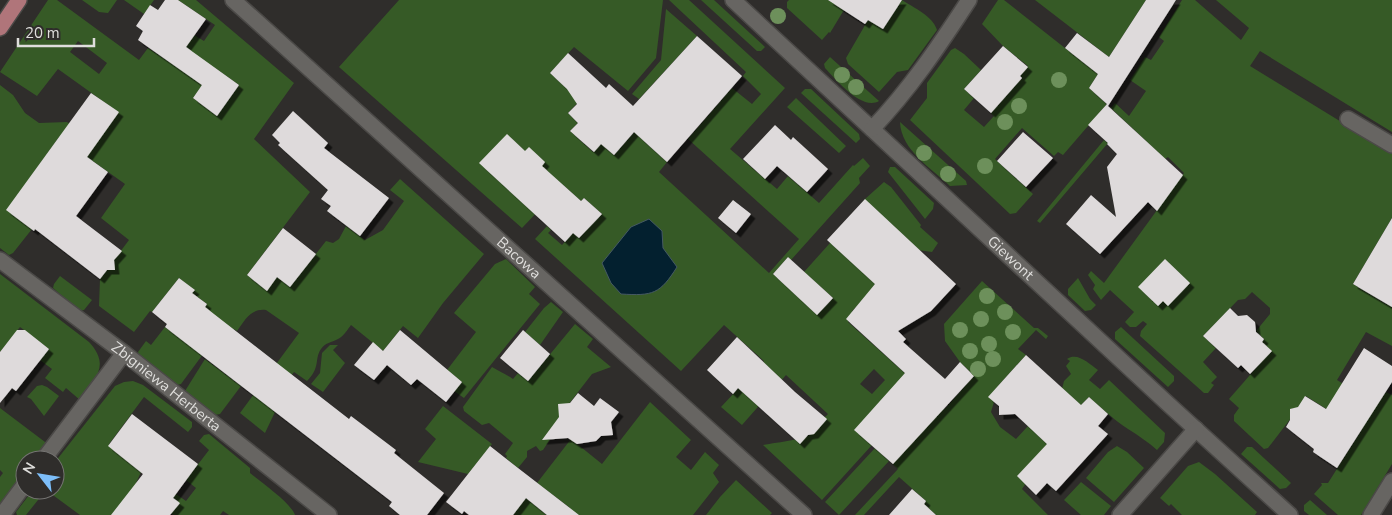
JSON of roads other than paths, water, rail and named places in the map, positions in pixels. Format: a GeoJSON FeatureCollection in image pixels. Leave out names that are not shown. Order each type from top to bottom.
{"type":"FeatureCollection","features":[{"type":"Feature","properties":{"kind":"main road"},"geometry":{"type":"LineString","coordinates":[[0,28],[19,0]]}},
{"type":"Feature","properties":{"kind":"street","name":"Bacowa"},"geometry":{"type":"LineString","coordinates":[[233,0],[804,515]]}},
{"type":"Feature","properties":{"kind":"street","name":"Giewont"},"geometry":{"type":"LineString","coordinates":[[733,0],[1290,515]]}},
{"type":"Feature","properties":{"kind":"street"},"geometry":{"type":"LineString","coordinates":[[872,129],[912,84],[934,55],[969,0]]}},
{"type":"Feature","properties":{"kind":"street"},"geometry":{"type":"LineString","coordinates":[[1348,119],[1392,146]]}},
{"type":"Feature","properties":{"kind":"street","name":"Zbigniewa Herberta"},"geometry":{"type":"LineString","coordinates":[[0,260],[124,353],[325,514]]}},
{"type":"Feature","properties":{"kind":"street"},"geometry":{"type":"LineString","coordinates":[[51,450],[124,353]]}},
{"type":"Feature","properties":{"kind":"street"},"geometry":{"type":"LineString","coordinates":[[1120,515],[1196,429]]}},
{"type":"Feature","properties":{"kind":"street"},"geometry":{"type":"LineString","coordinates":[[1371,515],[1392,482]]}},
{"type":"Feature","properties":{"kind":"street"},"geometry":{"type":"LineString","coordinates":[[2,515],[15,497]]}},
{"type":"Feature","properties":{"kind":"water"},"geometry":{"type":"Polygon","coordinates":[[[649,219],[662,231],[663,248],[677,267],[666,283],[655,291],[641,294],[621,294],[611,283],[602,263],[631,227],[649,219]]]}}]}
